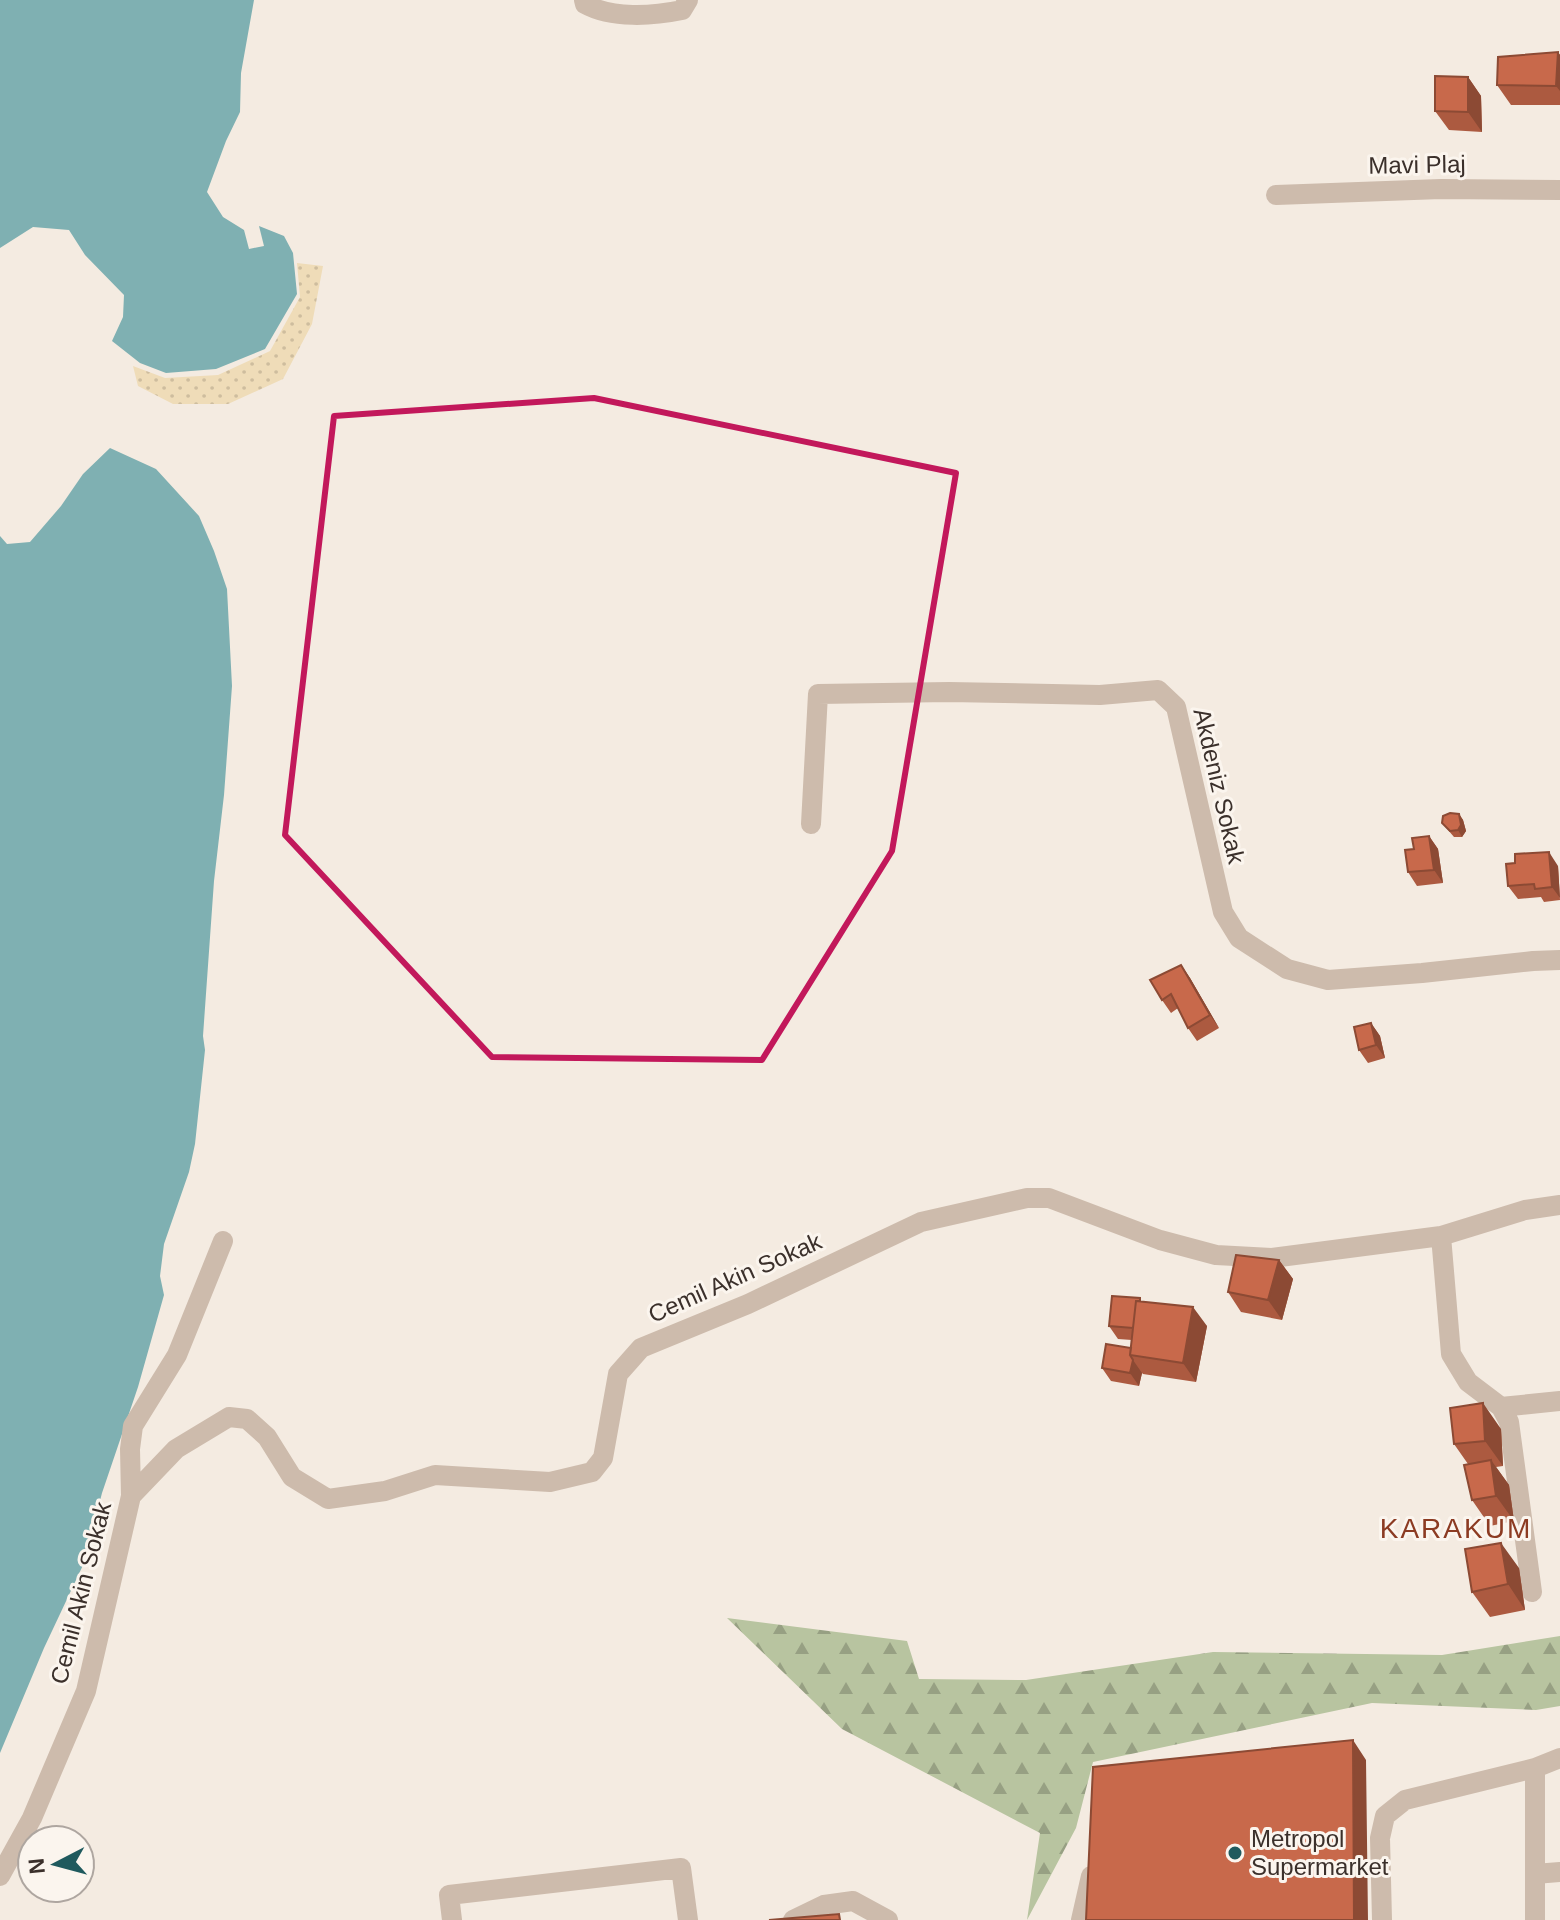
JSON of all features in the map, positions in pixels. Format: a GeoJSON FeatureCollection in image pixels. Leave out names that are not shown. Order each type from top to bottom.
{"type":"FeatureCollection","features":[{"type":"Feature","properties":{"kind":"street"},"geometry":{"type":"LineString","coordinates":[[584,0],[585,4],[596,10],[652,16],[682,10],[688,0]]}},
{"type":"Feature","properties":{"kind":"street","name":"Mavi Plaj"},"geometry":{"type":"LineString","coordinates":[[1276,195],[1441,189],[1560,190]]}},
{"type":"Feature","properties":{"kind":"street","name":"Akdeniz Sokak"},"geometry":{"type":"LineString","coordinates":[[811,824],[818,694],[949,692],[1100,695],[1158,690],[1176,707],[1223,912],[1239,938],[1287,969],[1328,980],[1560,960]]}},
{"type":"Feature","properties":{"kind":"street","name":"Cemil Akin Sokak"},"geometry":{"type":"LineString","coordinates":[[0,1876],[32,1818],[86,1691],[131,1496],[176,1449],[229,1417],[247,1419],[267,1437],[292,1477],[328,1499],[385,1491],[435,1475],[550,1482],[592,1472],[603,1458],[618,1374],[641,1348],[748,1304],[921,1222],[1027,1198],[1049,1198],[1160,1240],[1216,1255],[1272,1258],[1441,1236],[1525,1210],[1560,1205]]}},
{"type":"Feature","properties":{"kind":"street"},"geometry":{"type":"LineString","coordinates":[[1441,1236],[1451,1354],[1468,1382],[1501,1407],[1509,1422],[1532,1592]]}},
{"type":"Feature","properties":{"kind":"street"},"geometry":{"type":"LineString","coordinates":[[131,1496],[133,1426],[177,1355],[223,1241]]}},
{"type":"Feature","properties":{"kind":"street"},"geometry":{"type":"LineString","coordinates":[[1501,1407],[1560,1401]]}},
{"type":"Feature","properties":{"kind":"street"},"geometry":{"type":"LineString","coordinates":[[1535,1768],[1560,1758]]}},
{"type":"Feature","properties":{"kind":"street"},"geometry":{"type":"LineString","coordinates":[[1382,1920],[1380,1838],[1385,1816],[1405,1800],[1535,1768],[1560,1765]]}},
{"type":"Feature","properties":{"kind":"street"},"geometry":{"type":"LineString","coordinates":[[1535,1768],[1535,1920]]}},
{"type":"Feature","properties":{"kind":"street"},"geometry":{"type":"LineString","coordinates":[[452,1920],[449,1895],[681,1868],[688,1920]]}},
{"type":"Feature","properties":{"kind":"street"},"geometry":{"type":"LineString","coordinates":[[1535,1874],[1560,1872]]}},
{"type":"Feature","properties":{"kind":"street"},"geometry":{"type":"LineString","coordinates":[[1081,1920],[1091,1876]]}},
{"type":"Feature","properties":{"kind":"street"},"geometry":{"type":"LineString","coordinates":[[793,1920],[824,1905],[853,1901],[888,1920]]}},
{"type":"Feature","properties":{"kind":"highlighted area"},"geometry":{"type":"Polygon","coordinates":[[[594,398],[956,473],[892,851],[762,1060],[492,1057],[285,835],[334,416],[594,398]]]}},
{"type":"Feature","properties":{"kind":"green space"},"geometry":{"type":"Polygon","coordinates":[[[727,1618],[907,1641],[919,1679],[1026,1680],[1213,1652],[1442,1655],[1560,1636],[1560,1706],[1536,1710],[1372,1703],[1093,1762],[1076,1828],[1027,1920],[1040,1833],[842,1729],[727,1618]]]}},
{"type":"Feature","properties":{"kind":"sand"},"geometry":{"type":"Polygon","coordinates":[[[297,263],[323,266],[312,324],[283,379],[228,404],[173,404],[138,386],[133,366],[165,378],[218,375],[270,351],[300,297],[297,263]]]}},
{"type":"Feature","properties":{"kind":"water"},"geometry":{"type":"Polygon","coordinates":[[[0,0],[254,0],[241,73],[240,112],[207,192],[223,217],[244,230],[249,249],[264,246],[259,226],[284,236],[293,253],[297,294],[265,349],[216,369],[166,373],[140,363],[112,341],[123,317],[124,295],[85,255],[69,230],[33,227],[0,248],[0,0]]]}},
{"type":"Feature","properties":{"kind":"water"},"geometry":{"type":"Polygon","coordinates":[[[110,448],[156,469],[199,516],[227,589],[232,686],[214,881],[203,1036],[205,1050],[195,1144],[189,1172],[164,1244],[160,1276],[164,1295],[138,1387],[102,1493],[84,1563],[0,1753],[0,536],[7,544],[30,542],[83,474],[110,448]]]}},
{"type":"Feature","properties":{"kind":"building"},"geometry":{"type":"Polygon","coordinates":[[[1558,52],[1556,86],[1497,85],[1498,57],[1558,52]]]}},
{"type":"Feature","properties":{"kind":"building"},"geometry":{"type":"Polygon","coordinates":[[[1435,76],[1468,77],[1468,112],[1435,111],[1435,76]]]}},
{"type":"Feature","properties":{"kind":"building"},"geometry":{"type":"Polygon","coordinates":[[[1459,814],[1461,825],[1458,830],[1450,831],[1442,823],[1443,816],[1459,814]]]}},
{"type":"Feature","properties":{"kind":"building"},"geometry":{"type":"Polygon","coordinates":[[[1429,836],[1434,870],[1408,872],[1405,850],[1414,849],[1412,838],[1429,836]]]}},
{"type":"Feature","properties":{"kind":"building"},"geometry":{"type":"Polygon","coordinates":[[[1549,852],[1552,887],[1535,889],[1534,884],[1508,886],[1506,864],[1515,863],[1515,854],[1549,852]]]}},
{"type":"Feature","properties":{"kind":"building"},"geometry":{"type":"Polygon","coordinates":[[[1181,965],[1210,1015],[1188,1028],[1171,994],[1162,1000],[1150,980],[1181,965]]]}},
{"type":"Feature","properties":{"kind":"building"},"geometry":{"type":"Polygon","coordinates":[[[1371,1023],[1376,1045],[1359,1050],[1354,1027],[1371,1023]]]}},
{"type":"Feature","properties":{"kind":"building"},"geometry":{"type":"Polygon","coordinates":[[[1236,1255],[1279,1260],[1268,1300],[1228,1292],[1236,1255]]]}},
{"type":"Feature","properties":{"kind":"building"},"geometry":{"type":"Polygon","coordinates":[[[1112,1296],[1140,1298],[1136,1301],[1133,1328],[1109,1326],[1112,1296]]]}},
{"type":"Feature","properties":{"kind":"building"},"geometry":{"type":"Polygon","coordinates":[[[1136,1301],[1193,1307],[1183,1363],[1130,1355],[1136,1301]]]}},
{"type":"Feature","properties":{"kind":"building"},"geometry":{"type":"Polygon","coordinates":[[[1106,1344],[1131,1348],[1133,1360],[1130,1373],[1102,1368],[1106,1344]]]}},
{"type":"Feature","properties":{"kind":"building"},"geometry":{"type":"Polygon","coordinates":[[[1483,1403],[1485,1441],[1454,1444],[1450,1408],[1483,1403]]]}},
{"type":"Feature","properties":{"kind":"building"},"geometry":{"type":"Polygon","coordinates":[[[1491,1460],[1496,1496],[1472,1500],[1464,1465],[1491,1460]]]}},
{"type":"Feature","properties":{"kind":"building"},"geometry":{"type":"Polygon","coordinates":[[[1501,1543],[1508,1584],[1472,1592],[1465,1549],[1501,1543]]]}},
{"type":"Feature","properties":{"kind":"building","name":"Metropol Supermarket"},"geometry":{"type":"Polygon","coordinates":[[[1353,1740],[1354,1920],[1086,1920],[1093,1767],[1353,1740]]]}},
{"type":"Feature","properties":{"kind":"building"},"geometry":{"type":"Polygon","coordinates":[[[839,1914],[840,1920],[769,1920],[839,1914]]]}},
{"type":"Feature","properties":{"kind":"place","name":"Metropol Supermarket"},"geometry":{"type":"Point","coordinates":[1235,1853]}},
{"type":"Feature","properties":{"kind":"district","name":"KARAKUM"},"geometry":{"type":"Point","coordinates":[1456,1528]}}]}
